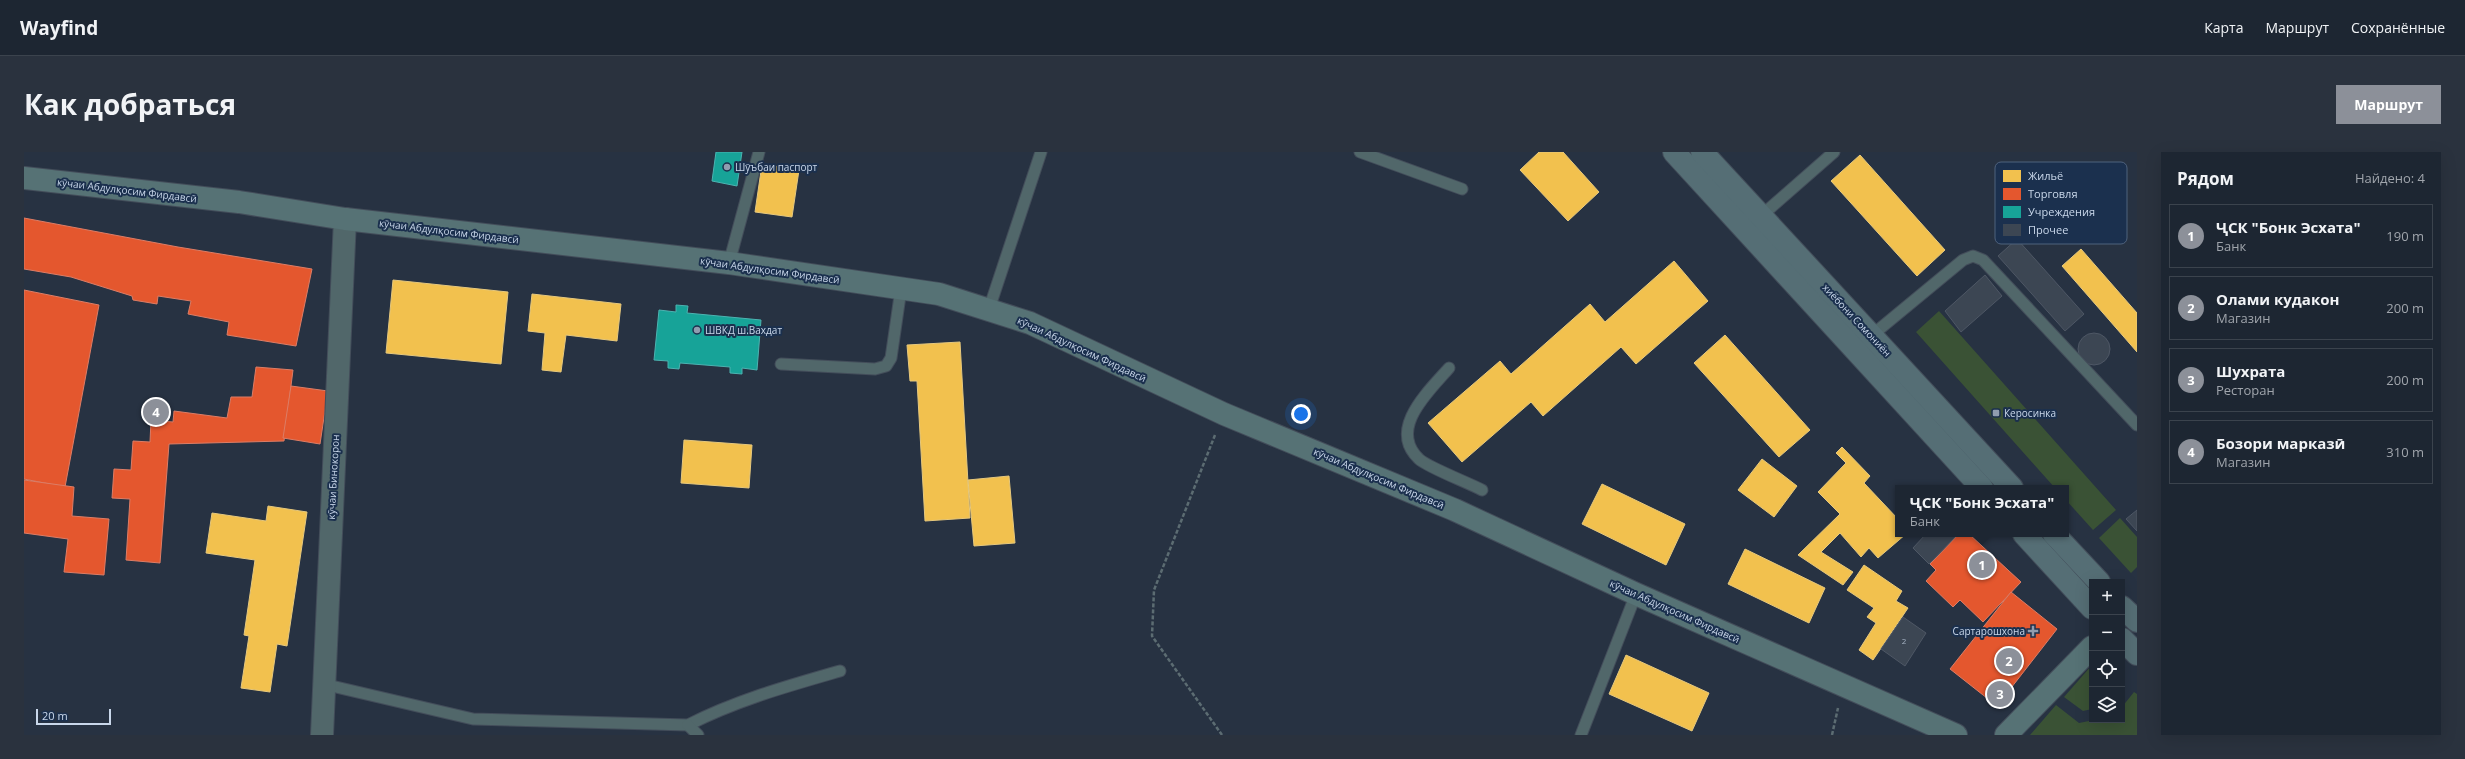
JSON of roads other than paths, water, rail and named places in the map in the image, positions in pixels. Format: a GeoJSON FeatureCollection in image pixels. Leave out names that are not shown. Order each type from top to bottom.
{"type":"FeatureCollection","features":[{"type":"Feature","properties":{"kind":"highway","name":"хиёбони Сомониён"},"geometry":{"type":"LineString","coordinates":[[1674,152],[1979,485]]}},
{"type":"Feature","properties":{"kind":"highway","name":"хиёбони Сомониён"},"geometry":{"type":"LineString","coordinates":[[1702,152],[2009,485]]}},
{"type":"Feature","properties":{"kind":"highway"},"geometry":{"type":"LineString","coordinates":[[2027,537],[2089,605]]}},
{"type":"Feature","properties":{"kind":"highway"},"geometry":{"type":"LineString","coordinates":[[2057,537],[2096,579]]}},
{"type":"Feature","properties":{"kind":"highway"},"geometry":{"type":"LineString","coordinates":[[2125,642],[2137,654]]}},
{"type":"Feature","properties":{"kind":"street","name":"кӯчаи Абдулқосим Фирдавсӣ"},"geometry":{"type":"LineString","coordinates":[[24,178],[239,202],[345,219],[729,263],[939,294],[1030,323],[1224,414],[1455,510],[1636,594],[1956,735]]}},
{"type":"Feature","properties":{"kind":"street","name":"кӯчаи Бинокорон"},"geometry":{"type":"LineString","coordinates":[[322,735],[323,684],[345,219]]}},
{"type":"Feature","properties":{"kind":"street"},"geometry":{"type":"LineString","coordinates":[[2006,735],[2089,650]]}},
{"type":"Feature","properties":{"kind":"lane"},"geometry":{"type":"LineString","coordinates":[[729,263],[759,152]]}},
{"type":"Feature","properties":{"kind":"lane"},"geometry":{"type":"LineString","coordinates":[[990,309],[1041,152]]}},
{"type":"Feature","properties":{"kind":"lane"},"geometry":{"type":"LineString","coordinates":[[1360,152],[1462,189]]}},
{"type":"Feature","properties":{"kind":"lane"},"geometry":{"type":"LineString","coordinates":[[1761,216],[1834,152]]}},
{"type":"Feature","properties":{"kind":"lane"},"geometry":{"type":"LineString","coordinates":[[1871,336],[1963,260],[1973,256],[1983,260],[2137,425]]}},
{"type":"Feature","properties":{"kind":"lane"},"geometry":{"type":"LineString","coordinates":[[781,364],[875,369],[886,366],[892,358],[901,289]]}},
{"type":"Feature","properties":{"kind":"lane"},"geometry":{"type":"LineString","coordinates":[[1449,368],[1418,403],[1408,424],[1407,437],[1419,460],[1482,490]]}},
{"type":"Feature","properties":{"kind":"lane"},"geometry":{"type":"LineString","coordinates":[[1580,735],[1636,594]]}},
{"type":"Feature","properties":{"kind":"lane"},"geometry":{"type":"LineString","coordinates":[[323,684],[473,719],[688,725],[720,709],[756,696],[840,671]]}},
{"type":"Feature","properties":{"kind":"lane"},"geometry":{"type":"LineString","coordinates":[[688,725],[698,735]]}},
{"type":"Feature","properties":{"kind":"place","name":"Шӯъбаи паспорт"},"geometry":{"type":"Point","coordinates":[727,167]}},
{"type":"Feature","properties":{"kind":"place","name":"ШВКД ш.Вахдат"},"geometry":{"type":"Point","coordinates":[697,330]}},
{"type":"Feature","properties":{"kind":"place","name":"Бозори марказӣ"},"geometry":{"type":"Point","coordinates":[156,412]}},
{"type":"Feature","properties":{"kind":"place","name":"Керосинка"},"geometry":{"type":"Point","coordinates":[1996,413]}},
{"type":"Feature","properties":{"kind":"place","name":"ҶСК \"Бонк Эсхата\""},"geometry":{"type":"Point","coordinates":[1982,565]}},
{"type":"Feature","properties":{"kind":"place","name":"Сартарошхона"},"geometry":{"type":"Point","coordinates":[2033,631]}},
{"type":"Feature","properties":{"kind":"place","name":"Олами кудакон"},"geometry":{"type":"Point","coordinates":[2009,661]}},
{"type":"Feature","properties":{"kind":"place","name":"Шухрата"},"geometry":{"type":"Point","coordinates":[2000,694]}}]}
